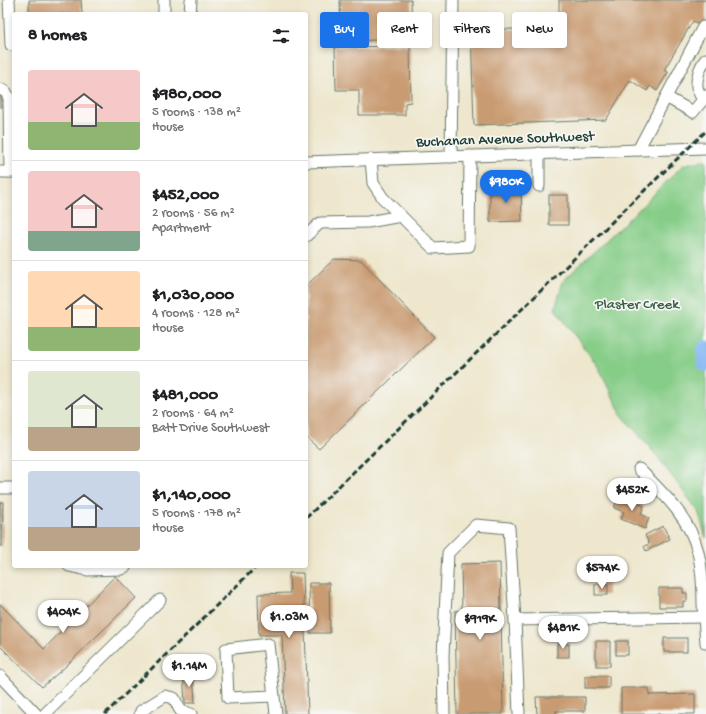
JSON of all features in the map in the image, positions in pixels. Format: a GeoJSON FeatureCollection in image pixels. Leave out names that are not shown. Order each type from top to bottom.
{"type":"FeatureCollection","features":[{"type":"Feature","properties":{"kind":"street"},"geometry":{"type":"LineString","coordinates":[[164,0],[164,12]]}},
{"type":"Feature","properties":{"kind":"street"},"geometry":{"type":"LineString","coordinates":[[190,0],[190,12]]}},
{"type":"Feature","properties":{"kind":"street"},"geometry":{"type":"LineString","coordinates":[[451,157],[453,0]]}},
{"type":"Feature","properties":{"kind":"street"},"geometry":{"type":"LineString","coordinates":[[8,45],[12,3]]}},
{"type":"Feature","properties":{"kind":"street"},"geometry":{"type":"LineString","coordinates":[[638,150],[703,27]]}},
{"type":"Feature","properties":{"kind":"street"},"geometry":{"type":"LineString","coordinates":[[666,97],[693,112],[705,98],[697,89],[697,82],[699,72],[703,62],[706,59]]}},
{"type":"Feature","properties":{"kind":"street"},"geometry":{"type":"LineString","coordinates":[[0,89],[6,92],[9,98],[5,139],[8,172]]}},
{"type":"Feature","properties":{"kind":"street","name":"Buchanan Avenue Southwest"},"geometry":{"type":"LineString","coordinates":[[308,162],[706,148]]}},
{"type":"Feature","properties":{"kind":"street"},"geometry":{"type":"LineString","coordinates":[[538,186],[539,153]]}},
{"type":"Feature","properties":{"kind":"street"},"geometry":{"type":"LineString","coordinates":[[371,159],[373,183],[383,198],[433,248],[469,246],[470,156]]}},
{"type":"Feature","properties":{"kind":"street"},"geometry":{"type":"LineString","coordinates":[[308,234],[320,223],[368,222],[401,216]]}},
{"type":"Feature","properties":{"kind":"street"},"geometry":{"type":"LineString","coordinates":[[639,469],[675,507],[692,535],[698,552],[702,576],[706,643]]}},
{"type":"Feature","properties":{"kind":"street"},"geometry":{"type":"LineString","coordinates":[[0,488],[12,488]]}},
{"type":"Feature","properties":{"kind":"street"},"geometry":{"type":"LineString","coordinates":[[444,714],[443,656],[448,553],[476,525],[509,528],[519,714]]}},
{"type":"Feature","properties":{"kind":"street"},"geometry":{"type":"LineString","coordinates":[[78,568],[87,570],[123,568]]}},
{"type":"Feature","properties":{"kind":"street"},"geometry":{"type":"LineString","coordinates":[[45,714],[160,600]]}},
{"type":"Feature","properties":{"kind":"street"},"geometry":{"type":"LineString","coordinates":[[515,620],[704,618]]}},
{"type":"Feature","properties":{"kind":"street"},"geometry":{"type":"LineString","coordinates":[[274,696],[228,698],[226,649],[268,644],[274,696],[276,714]]}},
{"type":"Feature","properties":{"kind":"street"},"geometry":{"type":"LineString","coordinates":[[0,676],[36,714]]}},
{"type":"Feature","properties":{"kind":"street"},"geometry":{"type":"LineString","coordinates":[[140,714],[141,711],[165,696],[174,698],[180,710],[191,714]]}},
{"type":"Feature","properties":{"kind":"green space","name":"Plaster Creek"},"geometry":{"type":"Polygon","coordinates":[[[706,161],[706,538],[698,511],[656,455],[621,414],[599,368],[555,309],[563,281],[683,165],[706,161]]]}},
{"type":"Feature","properties":{"kind":"building"},"geometry":{"type":"Polygon","coordinates":[[[29,0],[81,0],[82,12],[29,12],[29,0]]]}},
{"type":"Feature","properties":{"kind":"building"},"geometry":{"type":"Polygon","coordinates":[[[340,0],[411,0],[411,12],[377,12],[377,40],[369,40],[369,12],[340,12],[340,0]]]}},
{"type":"Feature","properties":{"kind":"building"},"geometry":{"type":"Polygon","coordinates":[[[559,0],[706,0],[706,28],[693,21],[664,70],[668,72],[657,91],[650,86],[647,91],[630,80],[606,120],[474,125],[472,48],[504,48],[504,29],[512,29],[512,48],[567,48],[567,12],[559,12],[559,0]]]}},
{"type":"Feature","properties":{"kind":"building"},"geometry":{"type":"Polygon","coordinates":[[[369,47],[410,48],[411,102],[405,103],[405,115],[359,115],[359,90],[336,90],[335,48],[369,48],[369,47]]]}},
{"type":"Feature","properties":{"kind":"building"},"geometry":{"type":"Polygon","coordinates":[[[0,95],[2,95],[2,107],[0,107],[0,95]]]}},
{"type":"Feature","properties":{"kind":"building"},"geometry":{"type":"Polygon","coordinates":[[[490,187],[521,187],[522,221],[490,222],[490,187]]]}},
{"type":"Feature","properties":{"kind":"building"},"geometry":{"type":"Polygon","coordinates":[[[549,195],[568,195],[568,225],[549,225],[549,195]]]}},
{"type":"Feature","properties":{"kind":"building"},"geometry":{"type":"Polygon","coordinates":[[[334,259],[361,260],[434,337],[319,449],[308,439],[308,284],[334,259]]]}},
{"type":"Feature","properties":{"kind":"building"},"geometry":{"type":"Polygon","coordinates":[[[619,496],[644,506],[641,514],[649,518],[645,529],[621,519],[624,512],[614,508],[619,496]]]}},
{"type":"Feature","properties":{"kind":"building"},"geometry":{"type":"Polygon","coordinates":[[[0,502],[3,502],[2,546],[0,546],[0,502]]]}},
{"type":"Feature","properties":{"kind":"building"},"geometry":{"type":"Polygon","coordinates":[[[663,526],[670,539],[646,551],[644,546],[649,544],[645,535],[663,526]]]}},
{"type":"Feature","properties":{"kind":"building"},"geometry":{"type":"Polygon","coordinates":[[[500,563],[503,714],[457,714],[455,611],[462,610],[461,564],[500,563]]]}},
{"type":"Feature","properties":{"kind":"building"},"geometry":{"type":"Polygon","coordinates":[[[289,573],[303,573],[308,714],[285,714],[282,635],[259,635],[258,594],[290,593],[289,573]]]}},
{"type":"Feature","properties":{"kind":"building"},"geometry":{"type":"Polygon","coordinates":[[[115,576],[136,598],[65,667],[42,687],[0,646],[0,604],[44,649],[115,576]]]}},
{"type":"Feature","properties":{"kind":"building"},"geometry":{"type":"Polygon","coordinates":[[[309,583],[329,583],[330,633],[310,633],[309,583]]]}},
{"type":"Feature","properties":{"kind":"building"},"geometry":{"type":"Polygon","coordinates":[[[595,584],[608,584],[608,595],[595,595],[595,584]]]}},
{"type":"Feature","properties":{"kind":"building"},"geometry":{"type":"Polygon","coordinates":[[[659,588],[683,588],[683,593],[687,593],[687,601],[683,601],[683,607],[659,607],[659,588]]]}},
{"type":"Feature","properties":{"kind":"building"},"geometry":{"type":"Polygon","coordinates":[[[664,638],[687,638],[687,652],[664,652],[664,638]]]}},
{"type":"Feature","properties":{"kind":"building"},"geometry":{"type":"Polygon","coordinates":[[[596,641],[610,641],[610,666],[596,666],[596,641]]]}},
{"type":"Feature","properties":{"kind":"building"},"geometry":{"type":"Polygon","coordinates":[[[616,641],[628,641],[628,655],[616,655],[616,641]]]}},
{"type":"Feature","properties":{"kind":"building"},"geometry":{"type":"Polygon","coordinates":[[[557,644],[569,644],[569,657],[557,657],[557,644]]]}},
{"type":"Feature","properties":{"kind":"building"},"geometry":{"type":"Polygon","coordinates":[[[193,672],[195,703],[185,703],[183,673],[193,672]]]}},
{"type":"Feature","properties":{"kind":"building"},"geometry":{"type":"Polygon","coordinates":[[[585,676],[609,676],[609,688],[585,688],[585,676]]]}},
{"type":"Feature","properties":{"kind":"building"},"geometry":{"type":"Polygon","coordinates":[[[621,688],[649,688],[649,695],[695,694],[695,714],[621,714],[621,688]]]}},
{"type":"Feature","properties":{"kind":"building"},"geometry":{"type":"Polygon","coordinates":[[[536,697],[585,697],[585,711],[556,711],[556,714],[537,714],[536,697]]]}},
{"type":"Feature","properties":{"kind":"waterway","name":"Plaster Creek"},"geometry":{"type":"LineString","coordinates":[[706,349],[706,363]]}},
{"type":"Feature","properties":{"kind":"railway"},"geometry":{"type":"LineString","coordinates":[[308,516],[706,131]]}},
{"type":"Feature","properties":{"kind":"railway"},"geometry":{"type":"LineString","coordinates":[[105,714],[255,568]]}}]}
